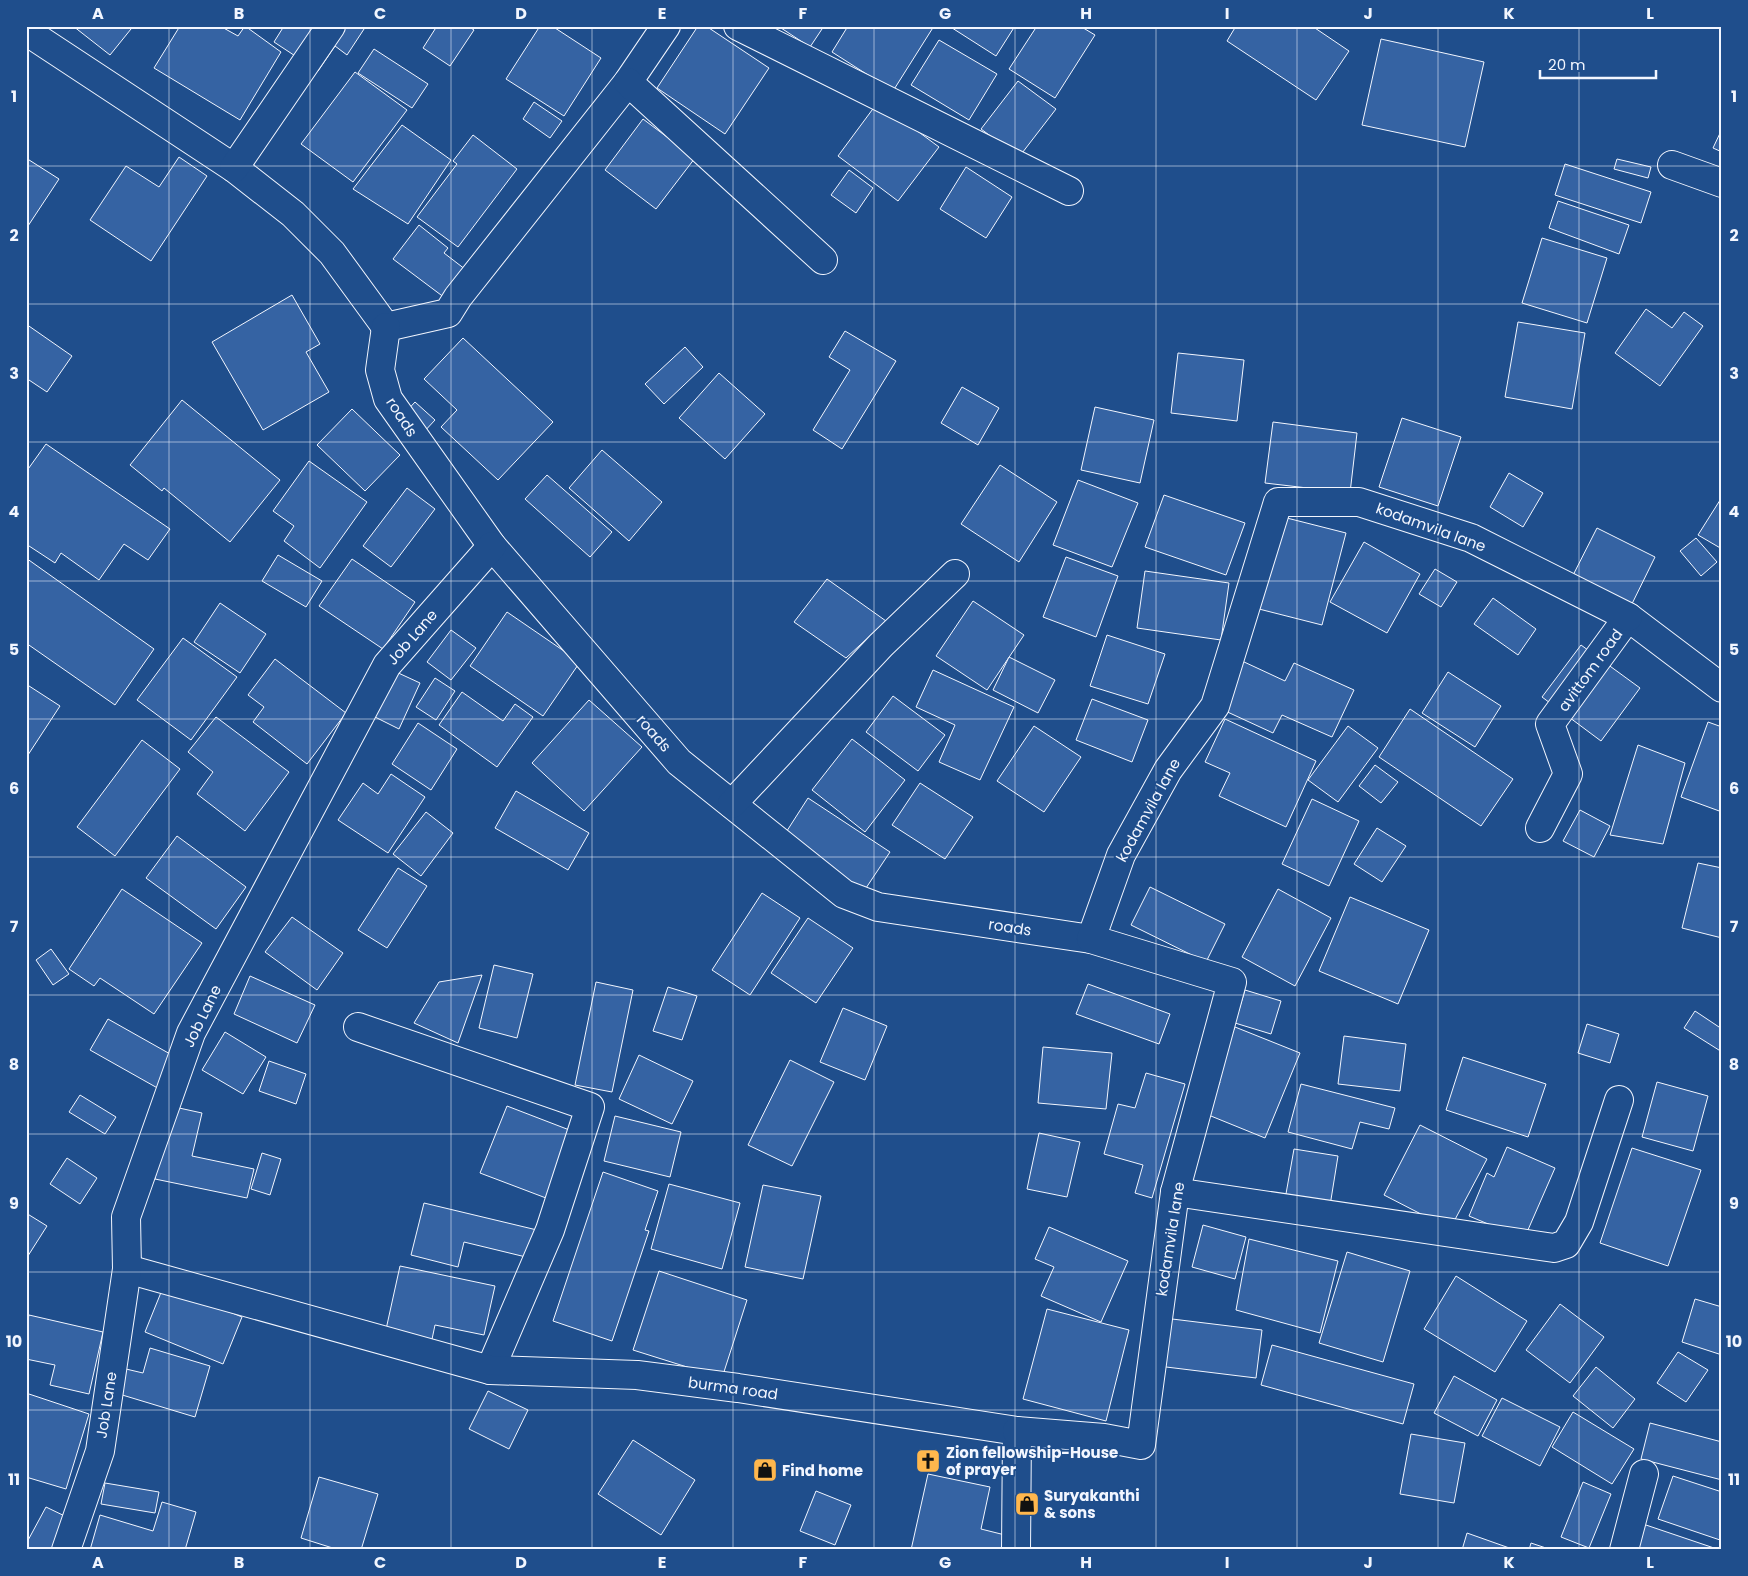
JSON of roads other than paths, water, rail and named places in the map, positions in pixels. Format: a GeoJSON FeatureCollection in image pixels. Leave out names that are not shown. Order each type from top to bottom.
{"type":"FeatureCollection","features":[{"type":"Feature","properties":{"kind":"street"},"geometry":{"type":"LineString","coordinates":[[234,168],[331,26]]}},
{"type":"Feature","properties":{"kind":"street"},"geometry":{"type":"LineString","coordinates":[[26,31],[234,168],[293,214],[332,253],[386,327],[448,313],[469,282],[628,82],[666,26]]}},
{"type":"Feature","properties":{"kind":"street"},"geometry":{"type":"LineString","coordinates":[[738,26],[1069,191]]}},
{"type":"Feature","properties":{"kind":"street"},"geometry":{"type":"LineString","coordinates":[[628,82],[823,260]]}},
{"type":"Feature","properties":{"kind":"street"},"geometry":{"type":"LineString","coordinates":[[1672,165],[1722,183]]}},
{"type":"Feature","properties":{"kind":"street","name":"roads"},"geometry":{"type":"LineString","coordinates":[[386,327],[380,370],[388,399],[492,546],[679,762],[844,894],[878,907],[1091,939]]}},
{"type":"Feature","properties":{"kind":"street","name":"kodamvila lane"},"geometry":{"type":"LineString","coordinates":[[1104,1438],[1141,1445],[1175,1192],[1232,982],[1091,939],[1121,855],[1168,770],[1215,706],[1278,502],[1360,502],[1470,538],[1628,618]]}},
{"type":"Feature","properties":{"kind":"street","name":"Job Lane"},"geometry":{"type":"LineString","coordinates":[[66,1550],[100,1451],[127,1268],[126,1217],[192,1032],[387,665],[492,546]]}},
{"type":"Feature","properties":{"kind":"street"},"geometry":{"type":"LineString","coordinates":[[732,804],[881,645],[955,574]]}},
{"type":"Feature","properties":{"kind":"street","name":"avittom road"},"geometry":{"type":"LineString","coordinates":[[1540,828],[1568,774],[1550,724],[1628,618],[1722,688]]}},
{"type":"Feature","properties":{"kind":"street"},"geometry":{"type":"LineString","coordinates":[[358,1027],[590,1108],[550,1230],[490,1370]]}},
{"type":"Feature","properties":{"kind":"street"},"geometry":{"type":"LineString","coordinates":[[1175,1192],[1554,1248],[1566,1244],[1579,1222],[1619,1100]]}},
{"type":"Feature","properties":{"kind":"street","name":"burma road"},"geometry":{"type":"LineString","coordinates":[[127,1268],[334,1328],[490,1370],[637,1375],[738,1388],[1017,1431],[1104,1438]]}},
{"type":"Feature","properties":{"kind":"street"},"geometry":{"type":"LineString","coordinates":[[1016,1550],[1017,1431]]}},
{"type":"Feature","properties":{"kind":"street"},"geometry":{"type":"LineString","coordinates":[[1624,1550],[1644,1474]]}},
{"type":"Feature","properties":{"kind":"place","name":"Zion fellowship-House of prayer"},"geometry":{"type":"Point","coordinates":[928,1461]}},
{"type":"Feature","properties":{"kind":"place","name":"Find home"},"geometry":{"type":"Point","coordinates":[765,1470]}},
{"type":"Feature","properties":{"kind":"place","name":"Suryakanthi & sons"},"geometry":{"type":"Point","coordinates":[1027,1504]}}]}
